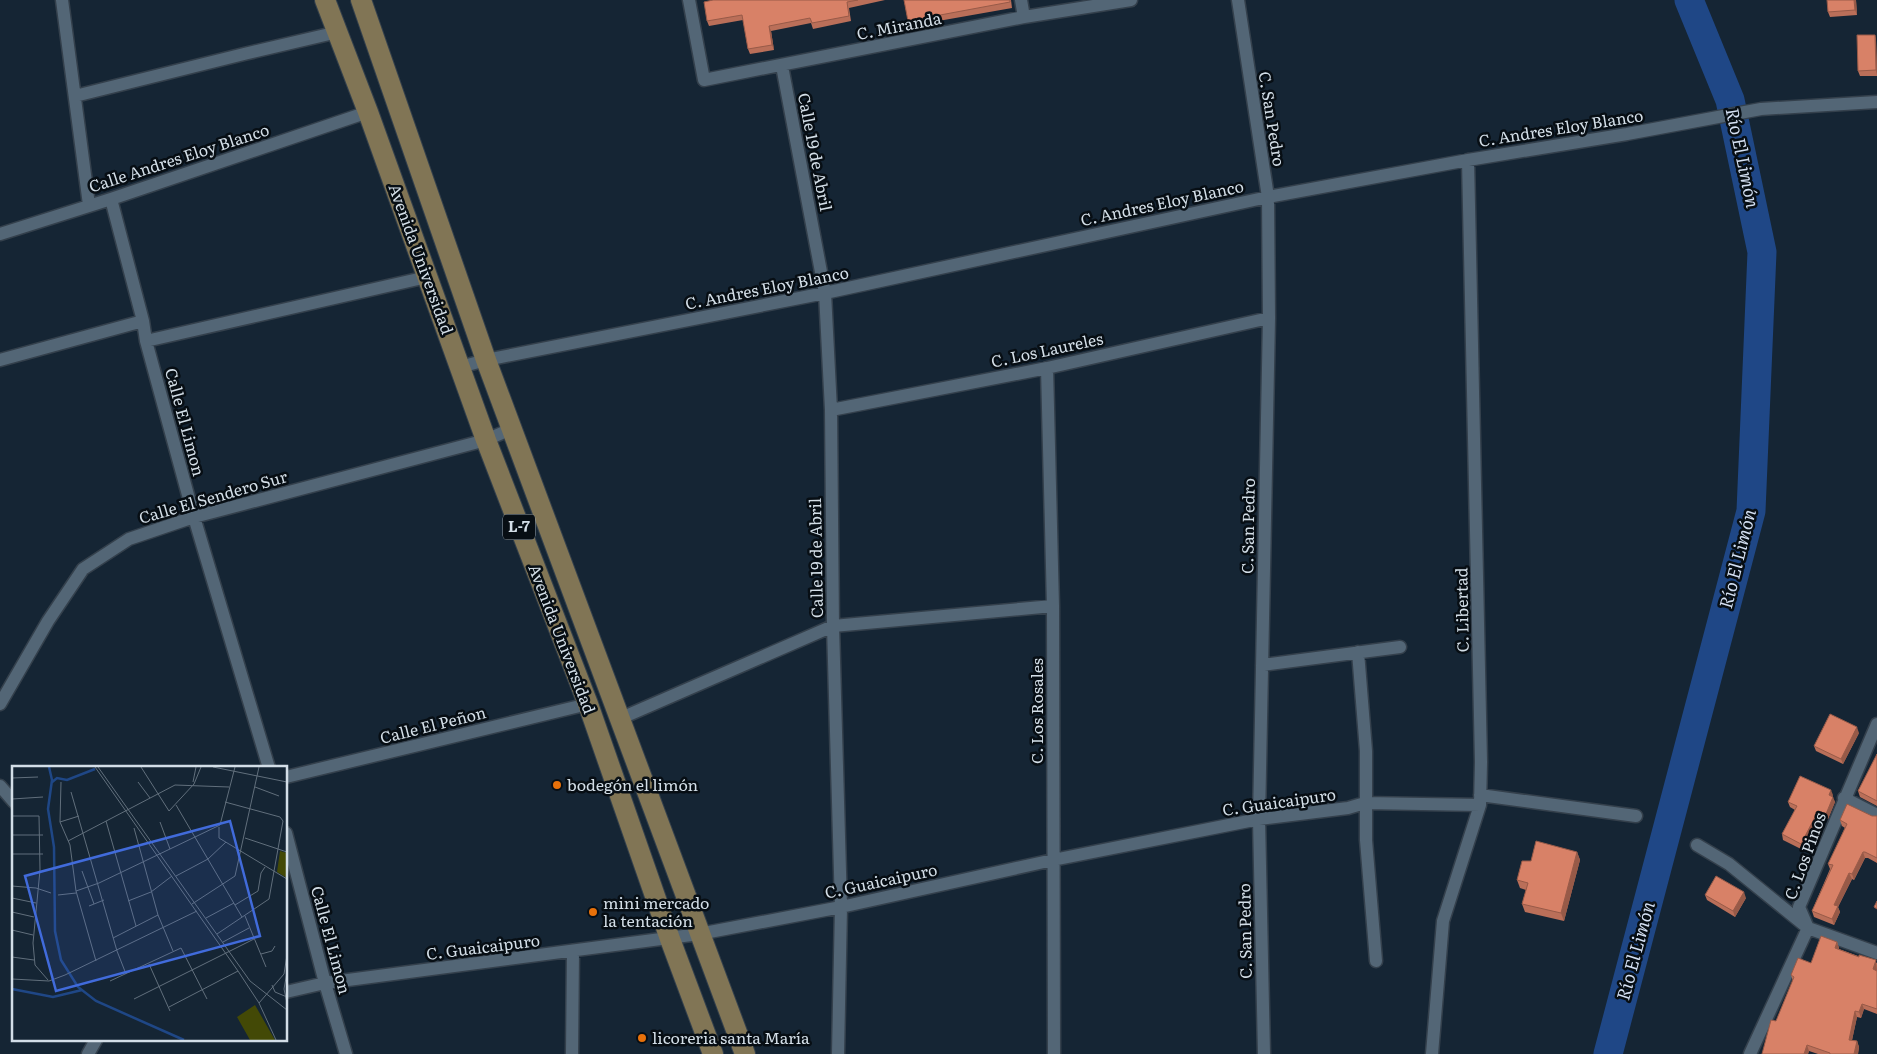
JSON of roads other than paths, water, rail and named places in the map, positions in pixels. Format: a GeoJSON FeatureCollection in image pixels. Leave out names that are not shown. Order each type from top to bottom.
{"type":"FeatureCollection","features":[{"type":"Feature","properties":{"kind":"main road","name":"Avenida Universidad"},"geometry":{"type":"LineString","coordinates":[[324,0],[368,112],[486,440],[588,704],[670,939],[713,1054]]}},
{"type":"Feature","properties":{"kind":"main road","name":"Avenida Universidad"},"geometry":{"type":"LineString","coordinates":[[361,0],[486,360],[745,1054]]}},
{"type":"Feature","properties":{"kind":"street"},"geometry":{"type":"LineString","coordinates":[[62,0],[89,206]]}},
{"type":"Feature","properties":{"kind":"street","name":"C. Miranda"},"geometry":{"type":"LineString","coordinates":[[688,0],[704,80],[1024,18],[1131,0]]}},
{"type":"Feature","properties":{"kind":"street"},"geometry":{"type":"LineString","coordinates":[[1021,0],[1024,18]]}},
{"type":"Feature","properties":{"kind":"street","name":"C. San Pedro"},"geometry":{"type":"LineString","coordinates":[[1238,0],[1268,197],[1269,318],[1260,819],[1264,1054]]}},
{"type":"Feature","properties":{"kind":"street"},"geometry":{"type":"LineString","coordinates":[[75,96],[338,32]]}},
{"type":"Feature","properties":{"kind":"street","name":"Calle 19 de Abril"},"geometry":{"type":"LineString","coordinates":[[782,66],[825,293],[831,410],[840,907],[838,1054]]}},
{"type":"Feature","properties":{"kind":"street","name":"C. Andres Eloy Blanco"},"geometry":{"type":"LineString","coordinates":[[460,367],[486,360],[825,293],[1268,197],[1761,109],[1877,102]]}},
{"type":"Feature","properties":{"kind":"street","name":"Calle Andres Eloy Blanco"},"geometry":{"type":"LineString","coordinates":[[0,234],[368,112]]}},
{"type":"Feature","properties":{"kind":"street","name":"C. Libertad"},"geometry":{"type":"LineString","coordinates":[[1432,1054],[1443,921],[1480,800],[1481,762],[1468,160]]}},
{"type":"Feature","properties":{"kind":"street","name":"Calle El Limon"},"geometry":{"type":"LineString","coordinates":[[111,198],[143,321],[146,341],[194,517],[268,766]]}},
{"type":"Feature","properties":{"kind":"street"},"geometry":{"type":"LineString","coordinates":[[146,341],[427,277]]}},
{"type":"Feature","properties":{"kind":"street","name":"C. Los Laureles"},"geometry":{"type":"LineString","coordinates":[[831,410],[1047,368],[1269,318]]}},
{"type":"Feature","properties":{"kind":"street"},"geometry":{"type":"LineString","coordinates":[[0,360],[143,321]]}},
{"type":"Feature","properties":{"kind":"street","name":"C. Los Rosales"},"geometry":{"type":"LineString","coordinates":[[1047,368],[1052,606],[1054,1054]]}},
{"type":"Feature","properties":{"kind":"street","name":"Calle El Sendero Sur"},"geometry":{"type":"LineString","coordinates":[[0,704],[48,621],[83,569],[128,539],[194,517],[486,440],[512,429]]}},
{"type":"Feature","properties":{"kind":"street"},"geometry":{"type":"LineString","coordinates":[[619,719],[834,626],[1052,606]]}},
{"type":"Feature","properties":{"kind":"street"},"geometry":{"type":"LineString","coordinates":[[1262,665],[1400,647]]}},
{"type":"Feature","properties":{"kind":"street"},"geometry":{"type":"LineString","coordinates":[[1358,652],[1366,751],[1366,840],[1376,961]]}},
{"type":"Feature","properties":{"kind":"street","name":"Calle El Peñon"},"geometry":{"type":"LineString","coordinates":[[288,777],[588,704]]}},
{"type":"Feature","properties":{"kind":"street","name":"C. Los Pinos"},"geometry":{"type":"LineString","coordinates":[[1808,928],[1799,907],[1877,724]]}},
{"type":"Feature","properties":{"kind":"street"},"geometry":{"type":"LineString","coordinates":[[0,786],[12,800]]}},
{"type":"Feature","properties":{"kind":"street"},"geometry":{"type":"LineString","coordinates":[[1844,798],[1877,815]]}},
{"type":"Feature","properties":{"kind":"street","name":"C. Guaicaipuro"},"geometry":{"type":"LineString","coordinates":[[288,992],[325,983],[699,934],[840,907],[1053,860],[1260,819],[1348,808],[1365,803],[1480,800],[1636,816]]}},
{"type":"Feature","properties":{"kind":"street","name":"Calle El Limon"},"geometry":{"type":"LineString","coordinates":[[288,841],[325,983],[346,1054]]}},
{"type":"Feature","properties":{"kind":"street"},"geometry":{"type":"LineString","coordinates":[[1697,845],[1730,864],[1808,928],[1877,953]]}},
{"type":"Feature","properties":{"kind":"street"},"geometry":{"type":"LineString","coordinates":[[1750,1054],[1808,928]]}},
{"type":"Feature","properties":{"kind":"street"},"geometry":{"type":"LineString","coordinates":[[572,1054],[573,951]]}},
{"type":"Feature","properties":{"kind":"street"},"geometry":{"type":"LineString","coordinates":[[88,1054],[94,1042]]}},
{"type":"Feature","properties":{"kind":"waterway","name":"Río El Limón"},"geometry":{"type":"LineString","coordinates":[[1608,1054],[1751,511],[1762,252],[1730,100],[1689,0]]}},
{"type":"Feature","properties":{"kind":"place","name":"bodegón el limón"},"geometry":{"type":"Point","coordinates":[557,785]}},
{"type":"Feature","properties":{"kind":"place","name":"mini mercado la tentación"},"geometry":{"type":"Point","coordinates":[593,912]}},
{"type":"Feature","properties":{"kind":"place","name":"licoreria santa María"},"geometry":{"type":"Point","coordinates":[642,1038]}}]}
